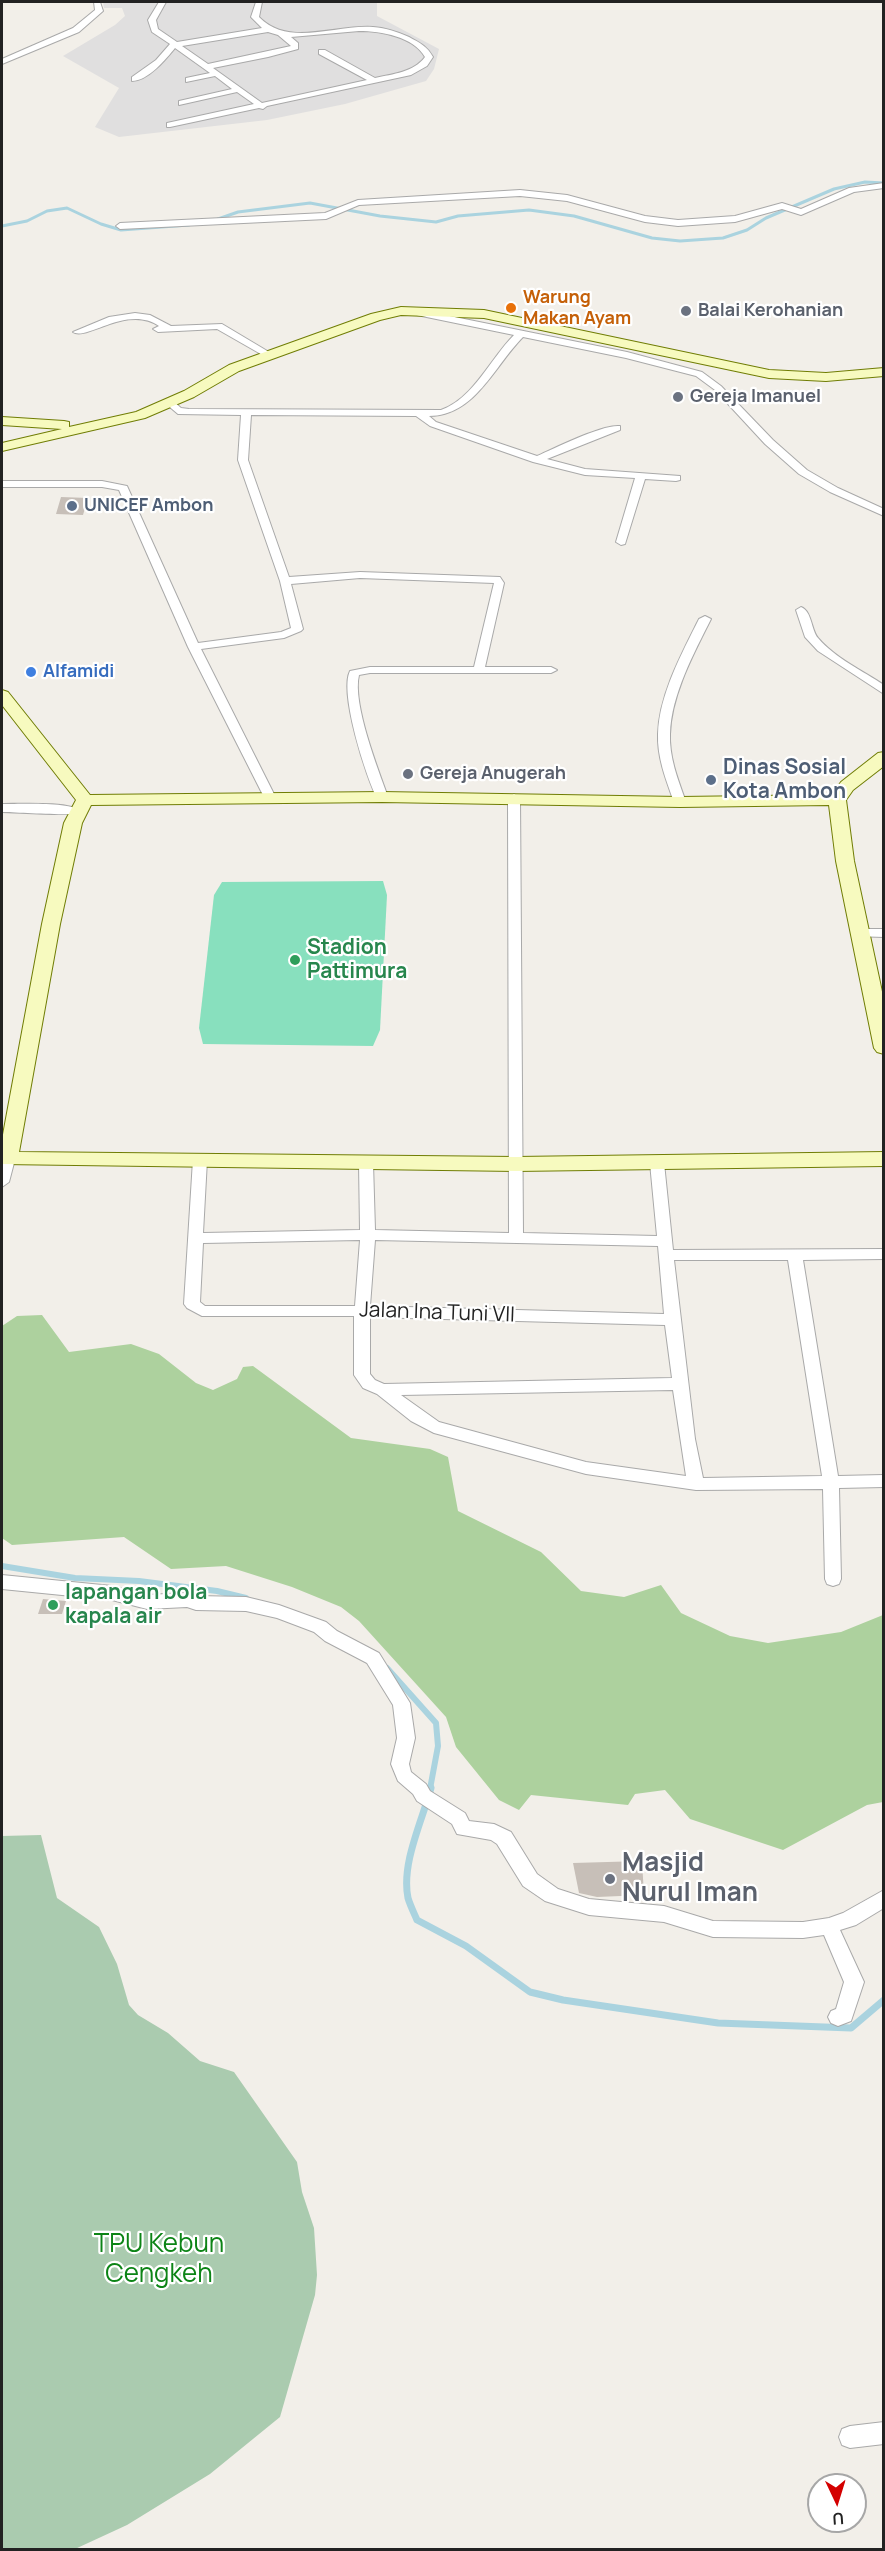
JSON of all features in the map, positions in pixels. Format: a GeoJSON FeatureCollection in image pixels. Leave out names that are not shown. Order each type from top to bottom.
{"type":"FeatureCollection","features":[{"type":"Feature","properties":{"kind":"street"},"geometry":{"type":"LineString","coordinates":[[2,62],[82,26],[99,11],[97,2]]}},
{"type":"Feature","properties":{"kind":"street"},"geometry":{"type":"LineString","coordinates":[[162,2],[151,23],[155,30],[262,107]]}},
{"type":"Feature","properties":{"kind":"street"},"geometry":{"type":"LineString","coordinates":[[259,2],[255,17],[266,30]]}},
{"type":"Feature","properties":{"kind":"street"},"geometry":{"type":"LineString","coordinates":[[135,79],[159,62],[174,45],[266,30],[306,37],[352,29],[378,29],[394,34],[427,51],[428,60],[414,70],[376,81],[170,125]]}},
{"type":"Feature","properties":{"kind":"street"},"geometry":{"type":"LineString","coordinates":[[206,67],[268,55],[295,47],[277,32]]}},
{"type":"Feature","properties":{"kind":"street"},"geometry":{"type":"LineString","coordinates":[[322,51],[376,81]]}},
{"type":"Feature","properties":{"kind":"street"},"geometry":{"type":"LineString","coordinates":[[189,80],[215,74]]}},
{"type":"Feature","properties":{"kind":"street"},"geometry":{"type":"LineString","coordinates":[[182,103],[237,90]]}},
{"type":"Feature","properties":{"kind":"street"},"geometry":{"type":"LineString","coordinates":[[120,226],[334,214],[355,203],[531,193],[567,198],[634,217],[678,224],[735,219],[784,206],[800,212],[852,190],[884,184]]}},
{"type":"Feature","properties":{"kind":"street"},"geometry":{"type":"LineString","coordinates":[[413,311],[658,362],[699,375],[718,388],[770,442],[803,472],[834,490],[884,513]]}},
{"type":"Feature","properties":{"kind":"street"},"geometry":{"type":"LineString","coordinates":[[2,447],[127,419],[170,403],[234,368],[376,316],[413,311],[484,314],[769,374],[826,377],[884,372]]}},
{"type":"Feature","properties":{"kind":"street"},"geometry":{"type":"LineString","coordinates":[[78,332],[109,320],[132,316],[157,319],[163,329],[219,326],[269,355]]}},
{"type":"Feature","properties":{"kind":"street"},"geometry":{"type":"LineString","coordinates":[[170,403],[183,412],[420,414],[446,412],[462,403],[520,333]]}},
{"type":"Feature","properties":{"kind":"street"},"geometry":{"type":"LineString","coordinates":[[194,647],[284,635],[295,631],[297,626],[285,581],[243,460],[246,412]]}},
{"type":"Feature","properties":{"kind":"street"},"geometry":{"type":"LineString","coordinates":[[420,414],[429,422],[537,460],[585,472],[676,478]]}},
{"type":"Feature","properties":{"kind":"street"},"geometry":{"type":"LineString","coordinates":[[2,421],[22,424],[98,425]]}},
{"type":"Feature","properties":{"kind":"street"},"geometry":{"type":"LineString","coordinates":[[19,443],[27,432],[22,424]]}},
{"type":"Feature","properties":{"kind":"street"},"geometry":{"type":"LineString","coordinates":[[537,460],[617,428]]}},
{"type":"Feature","properties":{"kind":"street"},"geometry":{"type":"LineString","coordinates":[[621,542],[640,477]]}},
{"type":"Feature","properties":{"kind":"street"},"geometry":{"type":"LineString","coordinates":[[2,484],[102,484],[123,488],[194,647],[270,798]]}},
{"type":"Feature","properties":{"kind":"street"},"geometry":{"type":"LineString","coordinates":[[285,581],[360,575],[496,579],[499,583],[479,670]]}},
{"type":"Feature","properties":{"kind":"street"},"geometry":{"type":"LineString","coordinates":[[801,610],[811,637],[822,649],[884,691]]}},
{"type":"Feature","properties":{"kind":"street"},"geometry":{"type":"LineString","coordinates":[[680,802],[665,756],[663,731],[666,714],[693,643],[705,619]]}},
{"type":"Feature","properties":{"kind":"street"},"geometry":{"type":"LineString","coordinates":[[382,797],[368,756],[353,698],[352,675],[370,670],[551,670]]}},
{"type":"Feature","properties":{"kind":"street"},"geometry":{"type":"LineString","coordinates":[[3,699],[81,806]]}},
{"type":"Feature","properties":{"kind":"street"},"geometry":{"type":"LineString","coordinates":[[884,757],[847,786],[837,800],[845,861],[884,1048]]}},
{"type":"Feature","properties":{"kind":"street"},"geometry":{"type":"LineString","coordinates":[[2,808],[270,798],[514,798],[680,802],[837,800]]}},
{"type":"Feature","properties":{"kind":"street"},"geometry":{"type":"LineString","coordinates":[[514,798],[516,1238]]}},
{"type":"Feature","properties":{"kind":"street"},"geometry":{"type":"LineString","coordinates":[[2,1182],[51,924],[73,824],[81,806]]}},
{"type":"Feature","properties":{"kind":"street"},"geometry":{"type":"LineString","coordinates":[[860,933],[884,933]]}},
{"type":"Feature","properties":{"kind":"street"},"geometry":{"type":"LineString","coordinates":[[5,1159],[516,1164],[884,1159]]}},
{"type":"Feature","properties":{"kind":"street"},"geometry":{"type":"LineString","coordinates":[[200,1160],[197,1238],[368,1235],[516,1238],[795,1256],[884,1254]]}},
{"type":"Feature","properties":{"kind":"street"},"geometry":{"type":"LineString","coordinates":[[657,1162],[672,1320],[682,1384],[687,1439],[696,1484]]}},
{"type":"Feature","properties":{"kind":"street"},"geometry":{"type":"LineString","coordinates":[[366,1163],[368,1235],[362,1311],[362,1375],[369,1384],[383,1390],[417,1417],[434,1427],[585,1468],[696,1484],[884,1481]]}},
{"type":"Feature","properties":{"kind":"street","name":"Jalan Ina Tuni VII"},"geometry":{"type":"LineString","coordinates":[[197,1238],[192,1304],[202,1311],[362,1311],[672,1320]]}},
{"type":"Feature","properties":{"kind":"street"},"geometry":{"type":"LineString","coordinates":[[795,1256],[831,1483],[833,1579]]}},
{"type":"Feature","properties":{"kind":"street"},"geometry":{"type":"LineString","coordinates":[[383,1390],[682,1384]]}},
{"type":"Feature","properties":{"kind":"street"},"geometry":{"type":"LineString","coordinates":[[2,1582],[112,1593],[147,1602],[187,1599],[196,1603],[246,1604],[272,1610],[320,1627],[331,1636],[374,1659],[385,1675],[401,1703],[404,1716],[406,1738],[400,1764],[404,1776],[420,1790],[423,1796],[459,1819],[463,1828],[494,1832],[504,1838],[530,1880],[544,1891],[589,1908],[664,1914],[713,1929],[803,1930],[829,1926],[849,1919],[884,1899]]}},
{"type":"Feature","properties":{"kind":"street"},"geometry":{"type":"LineString","coordinates":[[829,1926],[854,1982],[842,2011]]}},
{"type":"Feature","properties":{"kind":"street"},"geometry":{"type":"LineString","coordinates":[[850,2437],[884,2433]]}},
{"type":"Feature","properties":{"kind":"shaded area"},"geometry":{"type":"Polygon","coordinates":[[[103,2],[377,2],[377,16],[439,49],[434,69],[426,81],[345,104],[267,120],[119,137],[95,127],[119,88],[63,56],[115,25],[125,16],[122,8],[104,8],[103,2]]]}},
{"type":"Feature","properties":{"kind":"green space"},"geometry":{"type":"Polygon","coordinates":[[[383,881],[387,895],[380,1030],[373,1046],[203,1044],[199,1028],[214,895],[222,882],[383,881]]]}},
{"type":"Feature","properties":{"kind":"green space"},"geometry":{"type":"Polygon","coordinates":[[[42,1315],[69,1352],[131,1344],[159,1354],[196,1383],[213,1390],[237,1379],[243,1367],[253,1366],[351,1438],[430,1449],[448,1457],[458,1511],[541,1552],[581,1591],[624,1597],[661,1585],[681,1613],[730,1636],[768,1643],[841,1632],[883,1615],[883,1802],[867,1805],[783,1850],[690,1819],[665,1790],[635,1794],[628,1805],[531,1795],[519,1810],[499,1800],[456,1747],[446,1717],[359,1621],[341,1607],[292,1587],[226,1566],[171,1569],[124,1537],[12,1545],[2,1538],[2,1326],[17,1316],[42,1315]]]}},
{"type":"Feature","properties":{"kind":"green space","name":"TPU Kebun Cengkeh"},"geometry":{"type":"Polygon","coordinates":[[[41,1835],[57,1898],[99,1927],[117,1964],[129,2005],[138,2015],[168,2033],[200,2061],[234,2072],[297,2162],[302,2192],[314,2228],[317,2275],[315,2295],[280,2417],[210,2474],[127,2525],[75,2549],[2,2549],[2,1836],[41,1835]]]}},
{"type":"Feature","properties":{"kind":"building","name":"UNICEF Ambon"},"geometry":{"type":"Polygon","coordinates":[[[61,497],[88,498],[83,515],[56,514],[61,497]]]}},
{"type":"Feature","properties":{"kind":"building","name":"lapangan bola kapala air"},"geometry":{"type":"Polygon","coordinates":[[[43,1599],[66,1601],[62,1614],[38,1614],[43,1599]]]}},
{"type":"Feature","properties":{"kind":"building","name":"Masjid Nurul Iman"},"geometry":{"type":"Polygon","coordinates":[[[642,1861],[644,1895],[597,1897],[579,1893],[573,1863],[642,1861]]]}},
{"type":"Feature","properties":{"kind":"waterway"},"geometry":{"type":"LineString","coordinates":[[218,219],[238,212],[310,203],[380,216],[436,222],[458,216],[529,210],[574,216],[652,238],[680,241],[723,238],[747,230],[766,218],[834,189],[865,182],[884,183]]}},
{"type":"Feature","properties":{"kind":"waterway"},"geometry":{"type":"LineString","coordinates":[[2,226],[27,221],[47,211],[67,208],[101,224],[121,230],[189,225]]}},
{"type":"Feature","properties":{"kind":"waterway"},"geometry":{"type":"LineString","coordinates":[[2,1566],[75,1578],[139,1581],[217,1591],[246,1598]]}},
{"type":"Feature","properties":{"kind":"waterway"},"geometry":{"type":"LineString","coordinates":[[387,1668],[436,1723],[438,1746],[430,1789]]}},
{"type":"Feature","properties":{"kind":"waterway"},"geometry":{"type":"LineString","coordinates":[[431,1788],[413,1843],[407,1871],[408,1898],[417,1920],[466,1946],[530,1992],[563,2000],[718,2023],[851,2028],[884,2000]]}},
{"type":"Feature","properties":{"kind":"place","name":"Warung Makan Ayam"},"geometry":{"type":"Point","coordinates":[511,308]}},
{"type":"Feature","properties":{"kind":"place","name":"Balai Kerohanian"},"geometry":{"type":"Point","coordinates":[686,311]}},
{"type":"Feature","properties":{"kind":"place","name":"Gereja Imanuel"},"geometry":{"type":"Point","coordinates":[678,397]}},
{"type":"Feature","properties":{"kind":"place","name":"UNICEF Ambon"},"geometry":{"type":"Point","coordinates":[72,506]}},
{"type":"Feature","properties":{"kind":"place","name":"Alfamidi"},"geometry":{"type":"Point","coordinates":[31,672]}},
{"type":"Feature","properties":{"kind":"place","name":"Gereja Anugerah"},"geometry":{"type":"Point","coordinates":[408,774]}},
{"type":"Feature","properties":{"kind":"place","name":"Dinas Sosial Kota Ambon"},"geometry":{"type":"Point","coordinates":[711,780]}},
{"type":"Feature","properties":{"kind":"place","name":"Stadion Pattimura"},"geometry":{"type":"Point","coordinates":[295,960]}},
{"type":"Feature","properties":{"kind":"place","name":"lapangan bola kapala air"},"geometry":{"type":"Point","coordinates":[53,1605]}},
{"type":"Feature","properties":{"kind":"place","name":"Masjid Nurul Iman"},"geometry":{"type":"Point","coordinates":[610,1879]}}]}
